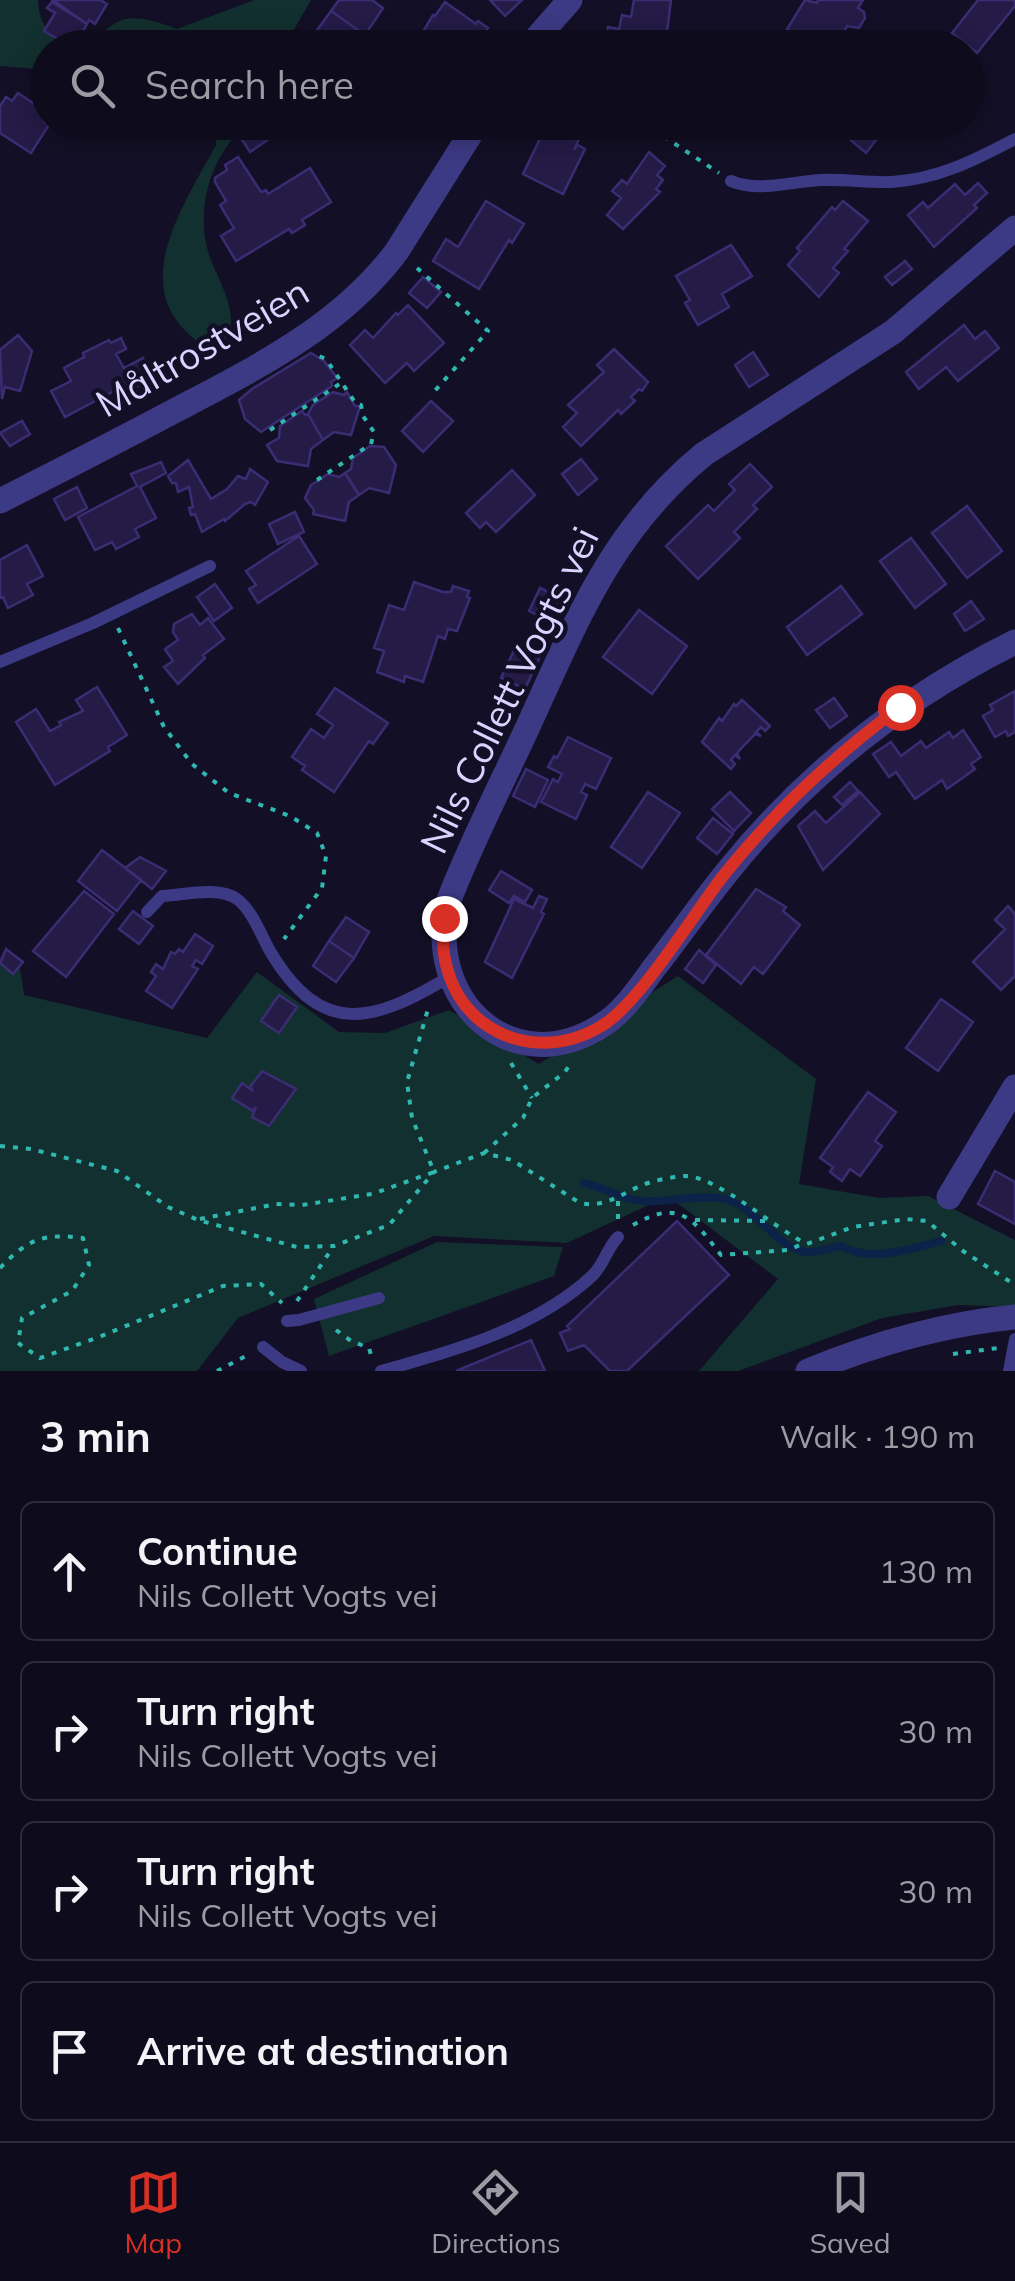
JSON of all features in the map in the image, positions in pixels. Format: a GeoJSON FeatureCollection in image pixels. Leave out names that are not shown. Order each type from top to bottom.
{"type":"FeatureCollection","features":[{"type":"Feature","properties":{"kind":"street"},"geometry":{"type":"LineString","coordinates":[[544,30],[570,0]]}},
{"type":"Feature","properties":{"kind":"street","name":"Måltrostveien"},"geometry":{"type":"LineString","coordinates":[[0,501],[208,393],[306,337],[362,292],[397,251],[467,140]]}},
{"type":"Feature","properties":{"kind":"street","name":"Nils Collett Vogts vei"},"geometry":{"type":"LineString","coordinates":[[1015,228],[892,332],[704,454],[677,476],[628,530],[588,599],[457,880],[443,931],[443,981],[472,1014],[518,1041],[554,1043],[601,1026],[624,1007],[756,837],[821,772],[900,707],[1015,642]]}},
{"type":"Feature","properties":{"kind":"street"},"geometry":{"type":"LineString","coordinates":[[949,1197],[1015,1087]]}},
{"type":"Feature","properties":{"kind":"street"},"geometry":{"type":"LineString","coordinates":[[808,1371],[868,1348],[1015,1317]]}},
{"type":"Feature","properties":{"kind":"lane"},"geometry":{"type":"LineString","coordinates":[[731,181],[756,187],[823,180],[892,182],[926,177],[973,162],[1015,139]]}},
{"type":"Feature","properties":{"kind":"lane"},"geometry":{"type":"LineString","coordinates":[[0,662],[210,566]]}},
{"type":"Feature","properties":{"kind":"lane"},"geometry":{"type":"LineString","coordinates":[[147,912],[162,896],[230,896],[244,906],[272,955],[295,985],[346,1016],[372,1014],[392,1007],[443,981]]}},
{"type":"Feature","properties":{"kind":"lane"},"geometry":{"type":"LineString","coordinates":[[377,1365],[490,1337],[528,1319],[568,1295],[596,1272],[618,1237]]}},
{"type":"Feature","properties":{"kind":"lane"},"geometry":{"type":"LineString","coordinates":[[288,1317],[300,1320],[379,1298]]}},
{"type":"Feature","properties":{"kind":"lane"},"geometry":{"type":"LineString","coordinates":[[1009,1371],[1014,1345]]}},
{"type":"Feature","properties":{"kind":"lane"},"geometry":{"type":"LineString","coordinates":[[263,1347],[300,1371]]}},
{"type":"Feature","properties":{"kind":"path"},"geometry":{"type":"LineString","coordinates":[[669,140],[731,181]]}},
{"type":"Feature","properties":{"kind":"path"},"geometry":{"type":"LineString","coordinates":[[397,251],[488,332],[432,394]]}},
{"type":"Feature","properties":{"kind":"path"},"geometry":{"type":"LineString","coordinates":[[306,337],[356,404],[362,405],[363,416],[374,432],[371,444],[317,480]]}},
{"type":"Feature","properties":{"kind":"path"},"geometry":{"type":"LineString","coordinates":[[270,430],[343,382]]}},
{"type":"Feature","properties":{"kind":"path"},"geometry":{"type":"LineString","coordinates":[[110,614],[164,728],[192,764],[229,793],[290,816],[316,833],[326,856],[322,888],[272,955]]}},
{"type":"Feature","properties":{"kind":"path"},"geometry":{"type":"LineString","coordinates":[[434,1172],[412,1118],[407,1082],[443,981]]}},
{"type":"Feature","properties":{"kind":"path"},"geometry":{"type":"LineString","coordinates":[[198,1220],[276,1204],[302,1205],[372,1194],[484,1152],[522,1118],[532,1098],[565,1072],[588,1033]]}},
{"type":"Feature","properties":{"kind":"path"},"geometry":{"type":"LineString","coordinates":[[0,1146],[31,1149],[118,1171],[168,1207],[198,1220],[297,1247],[334,1246],[389,1225],[434,1172]]}},
{"type":"Feature","properties":{"kind":"path"},"geometry":{"type":"LineString","coordinates":[[484,1152],[512,1160],[591,1206],[618,1199],[640,1185],[686,1176],[705,1180],[805,1244]]}},
{"type":"Feature","properties":{"kind":"path"},"geometry":{"type":"LineString","coordinates":[[618,1237],[655,1214],[680,1212],[694,1220],[721,1255],[788,1250],[853,1228],[906,1219],[927,1222],[1015,1285]]}},
{"type":"Feature","properties":{"kind":"path"},"geometry":{"type":"LineString","coordinates":[[694,1220],[766,1220]]}},
{"type":"Feature","properties":{"kind":"path"},"geometry":{"type":"LineString","coordinates":[[0,1268],[13,1254],[51,1234],[82,1238],[90,1265],[72,1290],[22,1318],[18,1344],[40,1358],[223,1286],[262,1284],[273,1292],[288,1317],[334,1246]]}},
{"type":"Feature","properties":{"kind":"path"},"geometry":{"type":"LineString","coordinates":[[320,1335],[339,1330],[351,1342],[369,1348],[377,1365]]}},
{"type":"Feature","properties":{"kind":"path"},"geometry":{"type":"LineString","coordinates":[[953,1354],[1014,1345]]}},
{"type":"Feature","properties":{"kind":"path"},"geometry":{"type":"LineString","coordinates":[[218,1371],[263,1347]]}},
{"type":"Feature","properties":{"kind":"green space"},"geometry":{"type":"Polygon","coordinates":[[[0,0],[38,0],[40,15],[49,30],[30,30],[30,69],[0,66],[0,0]]]}},
{"type":"Feature","properties":{"kind":"green space"},"geometry":{"type":"Polygon","coordinates":[[[254,0],[311,0],[294,30],[104,30],[124,19],[136,18],[177,29],[254,0]]]}},
{"type":"Feature","properties":{"kind":"green space"},"geometry":{"type":"Polygon","coordinates":[[[216,140],[232,140],[211,177],[204,210],[206,243],[231,313],[226,340],[216,353],[187,332],[170,309],[163,283],[173,229],[216,140]]]}},
{"type":"Feature","properties":{"kind":"green space"},"geometry":{"type":"Polygon","coordinates":[[[18,956],[24,995],[207,1038],[257,972],[339,1032],[385,1033],[449,1010],[539,1064],[678,976],[816,1079],[799,1184],[879,1198],[928,1196],[1015,1240],[1015,1307],[958,1305],[882,1318],[738,1371],[699,1371],[778,1279],[668,1196],[567,1243],[434,1236],[238,1318],[197,1371],[0,1371],[0,959],[18,956]]]}},
{"type":"Feature","properties":{"kind":"green space"},"geometry":{"type":"Polygon","coordinates":[[[437,1242],[563,1247],[554,1276],[329,1356],[314,1299],[437,1242]]]}},
{"type":"Feature","properties":{"kind":"building"},"geometry":{"type":"Polygon","coordinates":[[[53,0],[100,0],[107,4],[95,24],[89,20],[87,24],[53,0]]]}},
{"type":"Feature","properties":{"kind":"building"},"geometry":{"type":"Polygon","coordinates":[[[339,0],[372,0],[383,8],[368,30],[358,30],[331,11],[339,0]]]}},
{"type":"Feature","properties":{"kind":"building"},"geometry":{"type":"Polygon","coordinates":[[[490,0],[522,0],[505,16],[490,0]]]}},
{"type":"Feature","properties":{"kind":"building"},"geometry":{"type":"Polygon","coordinates":[[[634,0],[671,0],[667,30],[607,30],[619,29],[622,15],[631,17],[634,0]]]}},
{"type":"Feature","properties":{"kind":"building"},"geometry":{"type":"Polygon","coordinates":[[[805,0],[863,0],[858,8],[865,18],[859,28],[787,29],[805,0]]]}},
{"type":"Feature","properties":{"kind":"building"},"geometry":{"type":"Polygon","coordinates":[[[978,0],[1015,0],[1015,6],[985,43],[985,30],[954,30],[978,0]]]}},
{"type":"Feature","properties":{"kind":"building"},"geometry":{"type":"Polygon","coordinates":[[[52,2],[87,24],[84,30],[45,30],[55,13],[47,8],[52,2]]]}},
{"type":"Feature","properties":{"kind":"building"},"geometry":{"type":"Polygon","coordinates":[[[445,2],[488,28],[424,30],[445,2]]]}},
{"type":"Feature","properties":{"kind":"building"},"geometry":{"type":"Polygon","coordinates":[[[331,11],[358,30],[317,30],[331,11]]]}},
{"type":"Feature","properties":{"kind":"building"},"geometry":{"type":"Polygon","coordinates":[[[18,93],[30,101],[30,140],[39,140],[31,153],[0,133],[0,106],[6,97],[12,101],[18,93]]]}},
{"type":"Feature","properties":{"kind":"building"},"geometry":{"type":"Polygon","coordinates":[[[242,140],[268,140],[250,152],[242,140]]]}},
{"type":"Feature","properties":{"kind":"building"},"geometry":{"type":"Polygon","coordinates":[[[539,140],[579,140],[574,150],[578,145],[585,149],[563,194],[523,174],[539,140]]]}},
{"type":"Feature","properties":{"kind":"building"},"geometry":{"type":"Polygon","coordinates":[[[851,140],[876,140],[866,153],[851,140]]]}},
{"type":"Feature","properties":{"kind":"building"},"geometry":{"type":"Polygon","coordinates":[[[649,152],[665,166],[657,175],[663,180],[656,189],[660,192],[623,229],[607,215],[621,198],[612,191],[622,180],[627,184],[649,152]]]}},
{"type":"Feature","properties":{"kind":"building"},"geometry":{"type":"Polygon","coordinates":[[[238,157],[261,192],[266,190],[268,194],[310,168],[331,202],[302,220],[305,225],[292,233],[289,229],[236,261],[221,236],[234,228],[220,205],[226,201],[215,178],[238,157]]]}},
{"type":"Feature","properties":{"kind":"building"},"geometry":{"type":"Polygon","coordinates":[[[978,183],[987,193],[974,205],[977,208],[934,247],[908,215],[923,202],[928,208],[955,184],[965,195],[978,183]]]}},
{"type":"Feature","properties":{"kind":"building"},"geometry":{"type":"Polygon","coordinates":[[[486,201],[524,224],[512,243],[509,240],[479,289],[433,261],[446,239],[458,247],[486,201]]]}},
{"type":"Feature","properties":{"kind":"building"},"geometry":{"type":"Polygon","coordinates":[[[843,201],[868,221],[844,249],[848,251],[833,268],[839,273],[819,297],[788,265],[800,251],[797,248],[832,207],[835,210],[843,201]]]}},
{"type":"Feature","properties":{"kind":"building"},"geometry":{"type":"Polygon","coordinates":[[[731,245],[752,276],[722,294],[729,307],[698,325],[676,276],[731,245]]]}},
{"type":"Feature","properties":{"kind":"building"},"geometry":{"type":"Polygon","coordinates":[[[905,261],[912,269],[892,285],[885,277],[905,261]]]}},
{"type":"Feature","properties":{"kind":"building"},"geometry":{"type":"Polygon","coordinates":[[[423,277],[441,292],[427,308],[409,293],[423,277]]]}},
{"type":"Feature","properties":{"kind":"building"},"geometry":{"type":"Polygon","coordinates":[[[408,305],[444,343],[414,371],[407,363],[385,383],[350,345],[365,330],[373,338],[408,305]]]}},
{"type":"Feature","properties":{"kind":"building"},"geometry":{"type":"Polygon","coordinates":[[[964,325],[975,339],[985,331],[999,348],[958,381],[946,367],[919,389],[906,372],[964,325]]]}},
{"type":"Feature","properties":{"kind":"building"},"geometry":{"type":"Polygon","coordinates":[[[18,335],[32,351],[20,391],[5,387],[2,399],[0,350],[18,335]]]}},
{"type":"Feature","properties":{"kind":"building"},"geometry":{"type":"Polygon","coordinates":[[[121,338],[126,349],[116,354],[124,368],[143,358],[152,378],[132,389],[129,383],[65,417],[51,391],[71,381],[64,368],[84,357],[83,353],[121,338]]]}},
{"type":"Feature","properties":{"kind":"building"},"geometry":{"type":"Polygon","coordinates":[[[614,349],[648,382],[631,397],[635,401],[621,414],[618,410],[581,446],[563,427],[577,413],[568,405],[604,372],[597,365],[614,349]]]}},
{"type":"Feature","properties":{"kind":"building"},"geometry":{"type":"Polygon","coordinates":[[[753,352],[768,375],[749,387],[735,365],[753,352]]]}},
{"type":"Feature","properties":{"kind":"building"},"geometry":{"type":"Polygon","coordinates":[[[311,353],[324,361],[337,378],[332,386],[261,432],[245,419],[239,400],[311,353]]]}},
{"type":"Feature","properties":{"kind":"building"},"geometry":{"type":"Polygon","coordinates":[[[333,392],[347,392],[355,406],[360,406],[351,435],[334,432],[323,440],[308,414],[313,405],[333,392]]]}},
{"type":"Feature","properties":{"kind":"building"},"geometry":{"type":"Polygon","coordinates":[[[431,401],[453,421],[423,452],[402,431],[431,401]]]}},
{"type":"Feature","properties":{"kind":"building"},"geometry":{"type":"Polygon","coordinates":[[[302,411],[308,414],[323,440],[311,449],[308,466],[277,461],[267,445],[279,438],[280,426],[302,411]]]}},
{"type":"Feature","properties":{"kind":"building"},"geometry":{"type":"Polygon","coordinates":[[[22,421],[30,434],[10,446],[0,433],[22,421]]]}},
{"type":"Feature","properties":{"kind":"building"},"geometry":{"type":"Polygon","coordinates":[[[370,446],[384,447],[396,465],[389,493],[369,488],[359,495],[345,473],[351,469],[353,458],[370,446]]]}},
{"type":"Feature","properties":{"kind":"building"},"geometry":{"type":"Polygon","coordinates":[[[581,459],[597,479],[578,495],[562,474],[581,459]]]}},
{"type":"Feature","properties":{"kind":"building"},"geometry":{"type":"Polygon","coordinates":[[[188,460],[211,499],[238,476],[246,479],[250,469],[268,482],[255,505],[245,504],[225,521],[202,532],[195,514],[191,515],[189,487],[178,492],[176,483],[168,476],[188,460]]]}},
{"type":"Feature","properties":{"kind":"building"},"geometry":{"type":"Polygon","coordinates":[[[161,462],[166,473],[140,487],[156,518],[135,529],[139,537],[116,549],[112,542],[95,550],[78,517],[137,486],[131,474],[161,462]]]}},
{"type":"Feature","properties":{"kind":"building"},"geometry":{"type":"Polygon","coordinates":[[[750,464],[772,487],[734,532],[740,538],[698,579],[666,546],[708,505],[714,511],[735,490],[729,484],[750,464]]]}},
{"type":"Feature","properties":{"kind":"building"},"geometry":{"type":"Polygon","coordinates":[[[512,470],[535,495],[496,532],[486,522],[480,528],[466,513],[512,470]]]}},
{"type":"Feature","properties":{"kind":"building"},"geometry":{"type":"Polygon","coordinates":[[[345,473],[359,495],[349,502],[345,521],[313,514],[305,498],[311,485],[328,474],[339,477],[345,473]]]}},
{"type":"Feature","properties":{"kind":"building"},"geometry":{"type":"Polygon","coordinates":[[[77,487],[87,508],[65,520],[54,499],[77,487]]]}},
{"type":"Feature","properties":{"kind":"building"},"geometry":{"type":"Polygon","coordinates":[[[967,506],[1002,551],[967,578],[932,533],[967,506]]]}},
{"type":"Feature","properties":{"kind":"building"},"geometry":{"type":"Polygon","coordinates":[[[295,512],[304,532],[278,544],[269,524],[295,512]]]}},
{"type":"Feature","properties":{"kind":"building"},"geometry":{"type":"Polygon","coordinates":[[[299,536],[317,564],[258,603],[249,589],[256,585],[246,571],[299,536]]]}},
{"type":"Feature","properties":{"kind":"building"},"geometry":{"type":"Polygon","coordinates":[[[911,538],[946,584],[915,608],[880,561],[911,538]]]}},
{"type":"Feature","properties":{"kind":"building"},"geometry":{"type":"Polygon","coordinates":[[[27,545],[43,576],[27,584],[33,595],[8,608],[0,598],[0,560],[27,545]]]}},
{"type":"Feature","properties":{"kind":"building"},"geometry":{"type":"Polygon","coordinates":[[[414,582],[443,592],[451,592],[453,586],[469,591],[470,598],[457,631],[448,629],[445,639],[438,636],[423,682],[405,676],[404,682],[377,672],[384,651],[374,648],[389,605],[404,610],[414,582]]]}},
{"type":"Feature","properties":{"kind":"building"},"geometry":{"type":"Polygon","coordinates":[[[215,584],[232,608],[214,621],[197,597],[215,584]]]}},
{"type":"Feature","properties":{"kind":"building"},"geometry":{"type":"Polygon","coordinates":[[[841,586],[862,614],[807,655],[787,627],[841,586]]]}},
{"type":"Feature","properties":{"kind":"building"},"geometry":{"type":"Polygon","coordinates":[[[540,588],[564,599],[553,623],[529,611],[540,588]]]}},
{"type":"Feature","properties":{"kind":"building"},"geometry":{"type":"Polygon","coordinates":[[[971,601],[984,619],[965,631],[954,614],[971,601]]]}},
{"type":"Feature","properties":{"kind":"building"},"geometry":{"type":"Polygon","coordinates":[[[639,610],[687,646],[652,694],[603,657],[639,610]]]}},
{"type":"Feature","properties":{"kind":"building"},"geometry":{"type":"Polygon","coordinates":[[[192,614],[200,625],[208,618],[224,639],[203,655],[205,658],[178,684],[164,667],[173,661],[165,649],[178,640],[174,624],[192,614]]]}},
{"type":"Feature","properties":{"kind":"building"},"geometry":{"type":"Polygon","coordinates":[[[517,644],[541,654],[525,689],[501,678],[517,644]]]}},
{"type":"Feature","properties":{"kind":"building"},"geometry":{"type":"Polygon","coordinates":[[[97,687],[127,735],[108,747],[110,751],[55,785],[16,722],[36,709],[50,731],[61,725],[59,722],[83,711],[76,700],[97,687]]]}},
{"type":"Feature","properties":{"kind":"building"},"geometry":{"type":"Polygon","coordinates":[[[335,688],[388,723],[373,744],[369,741],[334,792],[302,770],[305,766],[292,757],[311,729],[324,738],[333,725],[317,714],[335,688]]]}},
{"type":"Feature","properties":{"kind":"building"},"geometry":{"type":"Polygon","coordinates":[[[1015,691],[1015,732],[1008,736],[1006,731],[995,737],[983,716],[993,710],[990,705],[1015,691]]]}},
{"type":"Feature","properties":{"kind":"building"},"geometry":{"type":"Polygon","coordinates":[[[834,698],[847,716],[830,728],[816,710],[834,698]]]}},
{"type":"Feature","properties":{"kind":"building"},"geometry":{"type":"Polygon","coordinates":[[[742,700],[770,726],[756,732],[761,736],[755,734],[737,753],[740,759],[735,755],[731,769],[702,742],[719,718],[722,721],[734,704],[742,700]]]}},
{"type":"Feature","properties":{"kind":"building"},"geometry":{"type":"Polygon","coordinates":[[[963,730],[981,757],[971,764],[975,769],[947,789],[942,780],[915,799],[896,772],[889,777],[873,754],[891,742],[901,756],[921,741],[926,748],[949,732],[953,738],[963,730]]]}},
{"type":"Feature","properties":{"kind":"building"},"geometry":{"type":"Polygon","coordinates":[[[568,737],[611,758],[596,789],[585,784],[581,792],[587,795],[576,819],[541,802],[553,779],[558,782],[562,774],[548,767],[568,737]]]}},
{"type":"Feature","properties":{"kind":"building"},"geometry":{"type":"Polygon","coordinates":[[[526,769],[548,780],[535,807],[513,796],[526,769]]]}},
{"type":"Feature","properties":{"kind":"building"},"geometry":{"type":"Polygon","coordinates":[[[850,782],[858,791],[842,805],[834,797],[850,782]]]}},
{"type":"Feature","properties":{"kind":"building"},"geometry":{"type":"Polygon","coordinates":[[[648,792],[680,813],[642,868],[611,847],[648,792]]]}},
{"type":"Feature","properties":{"kind":"building"},"geometry":{"type":"Polygon","coordinates":[[[730,792],[751,813],[734,831],[712,809],[730,792]]]}},
{"type":"Feature","properties":{"kind":"building"},"geometry":{"type":"Polygon","coordinates":[[[860,792],[880,814],[823,870],[798,826],[815,811],[826,823],[860,792]]]}},
{"type":"Feature","properties":{"kind":"building"},"geometry":{"type":"Polygon","coordinates":[[[713,818],[733,834],[717,854],[697,838],[713,818]]]}},
{"type":"Feature","properties":{"kind":"building"},"geometry":{"type":"Polygon","coordinates":[[[102,850],[141,880],[117,911],[78,881],[102,850]]]}},
{"type":"Feature","properties":{"kind":"building"},"geometry":{"type":"Polygon","coordinates":[[[140,857],[166,871],[152,889],[125,868],[140,857]]]}},
{"type":"Feature","properties":{"kind":"building"},"geometry":{"type":"Polygon","coordinates":[[[501,871],[532,890],[525,902],[514,896],[509,903],[489,890],[501,871]]]}},
{"type":"Feature","properties":{"kind":"building"},"geometry":{"type":"Polygon","coordinates":[[[756,889],[786,907],[783,911],[800,925],[763,974],[754,967],[741,984],[706,955],[756,889]]]}},
{"type":"Feature","properties":{"kind":"building"},"geometry":{"type":"Polygon","coordinates":[[[84,891],[114,914],[66,977],[33,951],[84,891]]]}},
{"type":"Feature","properties":{"kind":"building"},"geometry":{"type":"Polygon","coordinates":[[[539,896],[547,899],[541,912],[544,914],[512,978],[485,962],[514,899],[533,908],[539,896]]]}},
{"type":"Feature","properties":{"kind":"building"},"geometry":{"type":"Polygon","coordinates":[[[1008,906],[1015,914],[1015,976],[1001,990],[973,962],[1005,929],[995,920],[1008,906]]]}},
{"type":"Feature","properties":{"kind":"building"},"geometry":{"type":"Polygon","coordinates":[[[133,911],[153,926],[139,944],[119,929],[133,911]]]}},
{"type":"Feature","properties":{"kind":"building"},"geometry":{"type":"Polygon","coordinates":[[[346,917],[369,932],[354,958],[329,941],[346,917]]]}},
{"type":"Feature","properties":{"kind":"building"},"geometry":{"type":"Polygon","coordinates":[[[195,934],[213,946],[202,964],[196,960],[192,966],[198,969],[172,1008],[146,991],[156,976],[151,972],[156,964],[163,969],[171,952],[183,952],[195,934]]]}},
{"type":"Feature","properties":{"kind":"building"},"geometry":{"type":"Polygon","coordinates":[[[329,941],[354,958],[336,982],[313,966],[329,941]]]}},
{"type":"Feature","properties":{"kind":"building"},"geometry":{"type":"Polygon","coordinates":[[[6,949],[23,962],[13,974],[0,963],[6,949]]]}},
{"type":"Feature","properties":{"kind":"building"},"geometry":{"type":"Polygon","coordinates":[[[699,950],[716,965],[703,983],[685,969],[699,950]]]}},
{"type":"Feature","properties":{"kind":"building"},"geometry":{"type":"Polygon","coordinates":[[[279,995],[297,1007],[279,1033],[261,1021],[279,995]]]}},
{"type":"Feature","properties":{"kind":"building"},"geometry":{"type":"Polygon","coordinates":[[[941,999],[973,1022],[938,1071],[906,1048],[941,999]]]}},
{"type":"Feature","properties":{"kind":"building"},"geometry":{"type":"Polygon","coordinates":[[[262,1071],[296,1089],[269,1126],[252,1117],[256,1107],[253,1111],[232,1098],[242,1083],[253,1091],[250,1087],[262,1071]]]}},
{"type":"Feature","properties":{"kind":"building"},"geometry":{"type":"Polygon","coordinates":[[[868,1092],[896,1112],[875,1141],[882,1146],[860,1176],[850,1169],[842,1181],[830,1172],[833,1167],[820,1158],[868,1092]]]}},
{"type":"Feature","properties":{"kind":"building"},"geometry":{"type":"Polygon","coordinates":[[[995,1171],[1015,1182],[1015,1224],[978,1204],[995,1171]]]}},
{"type":"Feature","properties":{"kind":"building"},"geometry":{"type":"Polygon","coordinates":[[[677,1221],[729,1275],[627,1371],[610,1371],[584,1345],[568,1351],[560,1333],[570,1329],[567,1326],[677,1221]]]}},
{"type":"Feature","properties":{"kind":"building"},"geometry":{"type":"Polygon","coordinates":[[[531,1340],[545,1371],[456,1371],[531,1340]]]}},
{"type":"Feature","properties":{"kind":"waterway"},"geometry":{"type":"LineString","coordinates":[[584,1183],[638,1201],[704,1197],[728,1200],[800,1251],[841,1246],[877,1254],[941,1241]]}},
{"type":"Feature","properties":{"kind":"route"},"geometry":{"type":"LineString","coordinates":[[444,918],[443,948],[450,977],[462,1002],[484,1024],[518,1041],[538,1044],[588,1033],[624,1007],[724,875],[784,806],[900,707]]}}]}
